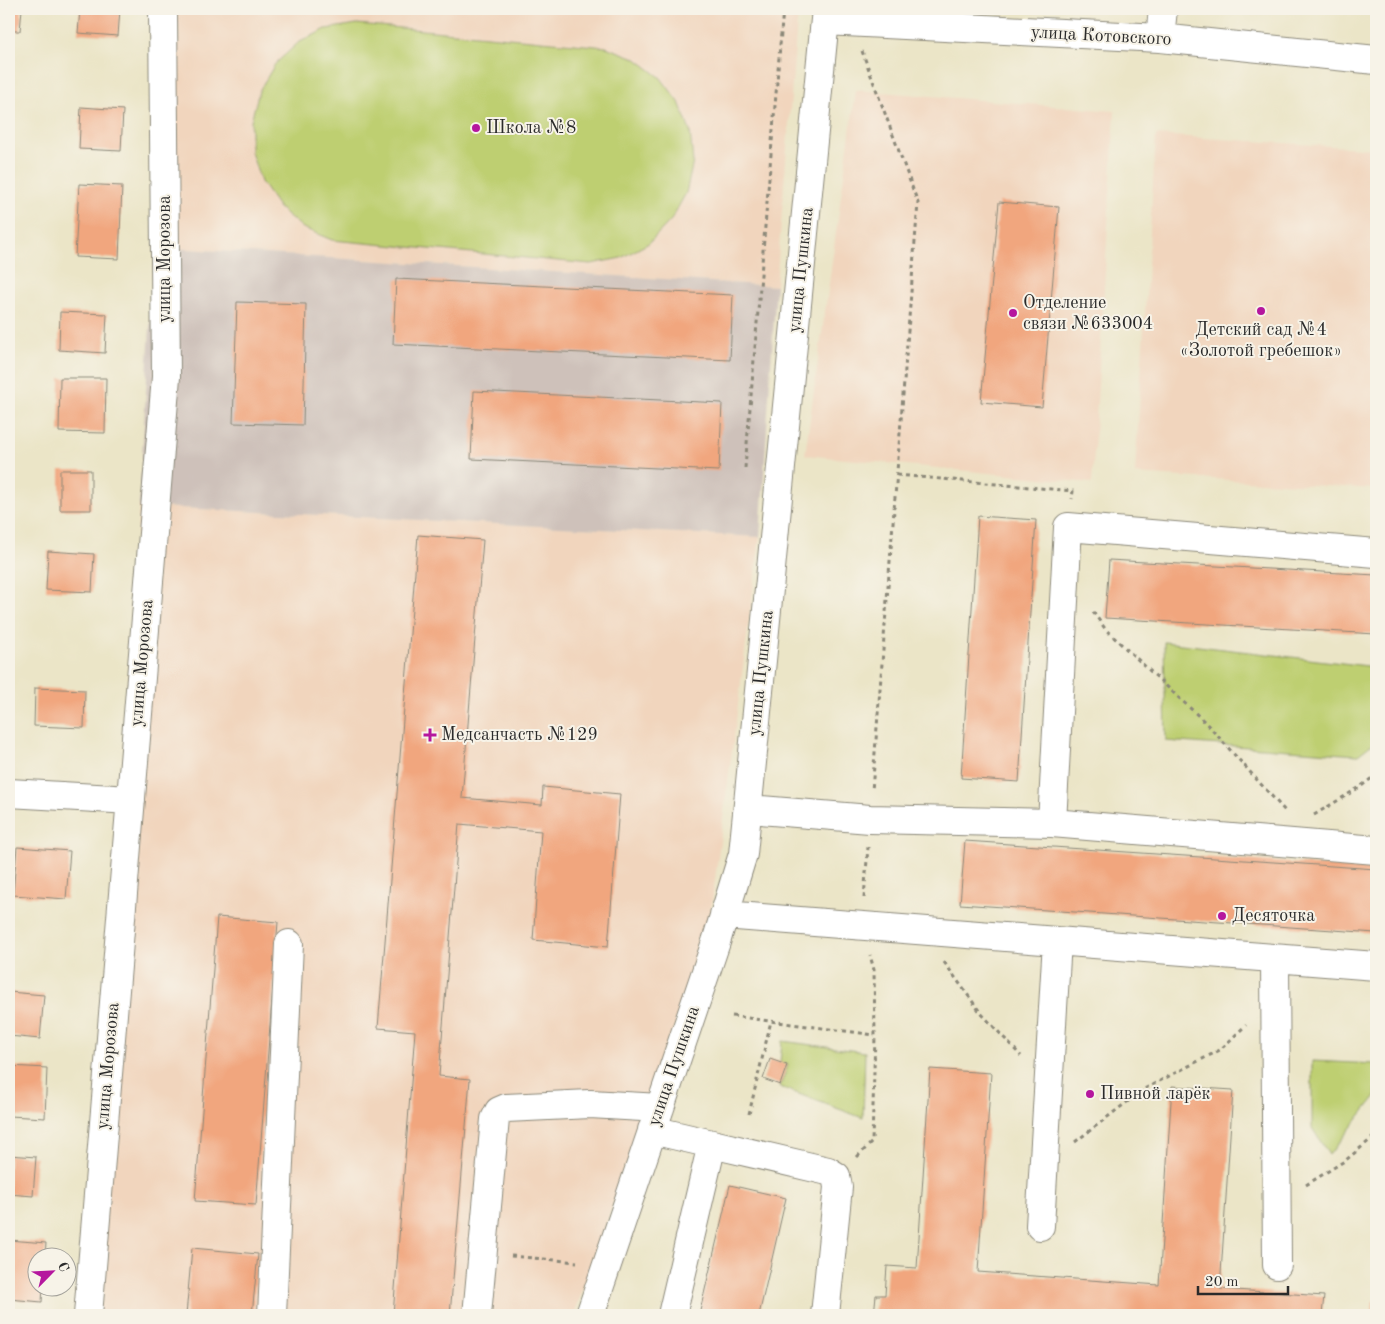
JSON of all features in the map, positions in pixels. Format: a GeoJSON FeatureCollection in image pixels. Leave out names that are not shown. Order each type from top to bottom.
{"type":"FeatureCollection","features":[{"type":"Feature","properties":{"kind":"street","name":"улица Морозова"},"geometry":{"type":"LineString","coordinates":[[88,1315],[166,377],[163,9]]}},
{"type":"Feature","properties":{"kind":"street"},"geometry":{"type":"LineString","coordinates":[[1160,38],[1163,9]]}},
{"type":"Feature","properties":{"kind":"street","name":"улица Котовского"},"geometry":{"type":"LineString","coordinates":[[834,17],[1160,38],[1376,60]]}},
{"type":"Feature","properties":{"kind":"street","name":"улица Пушкина"},"geometry":{"type":"LineString","coordinates":[[590,1315],[743,854],[834,17]]}},
{"type":"Feature","properties":{"kind":"street"},"geometry":{"type":"LineString","coordinates":[[1052,823],[1068,527],[1376,554]]}},
{"type":"Feature","properties":{"kind":"street"},"geometry":{"type":"LineString","coordinates":[[9,793],[131,800]]}},
{"type":"Feature","properties":{"kind":"street"},"geometry":{"type":"LineString","coordinates":[[748,809],[870,819],[1052,823],[1376,850]]}},
{"type":"Feature","properties":{"kind":"street"},"geometry":{"type":"LineString","coordinates":[[724,915],[1376,966]]}},
{"type":"Feature","properties":{"kind":"street"},"geometry":{"type":"LineString","coordinates":[[1040,1226],[1058,941]]}},
{"type":"Feature","properties":{"kind":"street"},"geometry":{"type":"LineString","coordinates":[[272,1315],[289,944]]}},
{"type":"Feature","properties":{"kind":"street"},"geometry":{"type":"LineString","coordinates":[[1275,958],[1277,1264]]}},
{"type":"Feature","properties":{"kind":"street"},"geometry":{"type":"LineString","coordinates":[[477,1315],[495,1119],[499,1111],[506,1108],[590,1104],[656,1119],[712,1144],[828,1171],[836,1176],[838,1187],[826,1315]]}},
{"type":"Feature","properties":{"kind":"street"},"geometry":{"type":"LineString","coordinates":[[672,1315],[712,1144]]}},
{"type":"Feature","properties":{"kind":"path"},"geometry":{"type":"LineString","coordinates":[[745,468],[783,9]]}},
{"type":"Feature","properties":{"kind":"path"},"geometry":{"type":"LineString","coordinates":[[834,17],[918,203],[862,926],[874,970],[875,1036],[872,1142],[836,1176]]}},
{"type":"Feature","properties":{"kind":"path"},"geometry":{"type":"LineString","coordinates":[[897,474],[1073,491],[1068,527]]}},
{"type":"Feature","properties":{"kind":"path"},"geometry":{"type":"LineString","coordinates":[[1066,575],[1106,630],[1205,722],[1298,825],[1271,841]]}},
{"type":"Feature","properties":{"kind":"path"},"geometry":{"type":"LineString","coordinates":[[1313,815],[1360,787],[1376,775]]}},
{"type":"Feature","properties":{"kind":"path"},"geometry":{"type":"LineString","coordinates":[[922,931],[980,1012],[1048,1086]]}},
{"type":"Feature","properties":{"kind":"path"},"geometry":{"type":"LineString","coordinates":[[1043,1166],[1144,1089],[1220,1050],[1275,997]]}},
{"type":"Feature","properties":{"kind":"path"},"geometry":{"type":"LineString","coordinates":[[732,1016],[875,1036]]}},
{"type":"Feature","properties":{"kind":"path"},"geometry":{"type":"LineString","coordinates":[[749,1114],[771,1021]]}},
{"type":"Feature","properties":{"kind":"path"},"geometry":{"type":"LineString","coordinates":[[1277,1202],[1346,1160],[1376,1134]]}},
{"type":"Feature","properties":{"kind":"path"},"geometry":{"type":"LineString","coordinates":[[483,1254],[553,1260]]}},
{"type":"Feature","properties":{"kind":"shaded area","name":"Школа №8"},"geometry":{"type":"Polygon","coordinates":[[[170,9],[798,9],[776,286],[155,247],[170,9]]]}},
{"type":"Feature","properties":{"kind":"shaded area"},"geometry":{"type":"Polygon","coordinates":[[[856,90],[1115,111],[1092,483],[805,455],[856,90]]]}},
{"type":"Feature","properties":{"kind":"shaded area","name":"Детский сад №4 «Золотой гребешок»"},"geometry":{"type":"Polygon","coordinates":[[[1156,135],[1376,149],[1376,489],[1135,474],[1156,135]]]}},
{"type":"Feature","properties":{"kind":"shaded area"},"geometry":{"type":"Polygon","coordinates":[[[155,247],[776,286],[760,537],[139,506],[155,247]]]}},
{"type":"Feature","properties":{"kind":"shaded area","name":"Медсанчасть №129"},"geometry":{"type":"Polygon","coordinates":[[[139,506],[760,537],[708,933],[574,1315],[90,1315],[139,506]]]}},
{"type":"Feature","properties":{"kind":"green space"},"geometry":{"type":"Polygon","coordinates":[[[357,24],[606,47],[635,58],[660,77],[679,102],[690,131],[693,162],[686,193],[671,220],[649,243],[621,258],[591,264],[332,240],[303,228],[279,208],[261,182],[251,152],[251,121],[259,91],[275,64],[298,43],[326,29],[357,24]]]}},
{"type":"Feature","properties":{"kind":"green space"},"geometry":{"type":"Polygon","coordinates":[[[1164,642],[1376,667],[1376,741],[1358,755],[1166,741],[1164,642]]]}},
{"type":"Feature","properties":{"kind":"green space"},"geometry":{"type":"Polygon","coordinates":[[[782,1041],[865,1052],[863,1118],[780,1087],[788,1065],[780,1062],[782,1041]]]}},
{"type":"Feature","properties":{"kind":"green space"},"geometry":{"type":"Polygon","coordinates":[[[1312,1061],[1376,1064],[1376,1096],[1329,1155],[1312,1128],[1312,1061]]]}},
{"type":"Feature","properties":{"kind":"building"},"geometry":{"type":"Polygon","coordinates":[[[9,9],[22,9],[20,31],[9,31],[9,9]]]}},
{"type":"Feature","properties":{"kind":"building"},"geometry":{"type":"Polygon","coordinates":[[[80,9],[120,9],[118,36],[78,33],[80,9]]]}},
{"type":"Feature","properties":{"kind":"building"},"geometry":{"type":"Polygon","coordinates":[[[81,107],[123,110],[121,151],[79,149],[81,107]]]}},
{"type":"Feature","properties":{"kind":"building"},"geometry":{"type":"Polygon","coordinates":[[[79,184],[122,186],[119,259],[75,257],[79,184]]]}},
{"type":"Feature","properties":{"kind":"building"},"geometry":{"type":"Polygon","coordinates":[[[999,202],[1059,207],[1042,407],[981,402],[999,202]]]}},
{"type":"Feature","properties":{"kind":"building"},"geometry":{"type":"Polygon","coordinates":[[[396,279],[733,295],[730,360],[393,344],[396,279]]]}},
{"type":"Feature","properties":{"kind":"building"},"geometry":{"type":"Polygon","coordinates":[[[237,302],[306,304],[303,425],[233,423],[237,302]]]}},
{"type":"Feature","properties":{"kind":"building"},"geometry":{"type":"Polygon","coordinates":[[[60,312],[107,314],[105,353],[59,350],[60,312]]]}},
{"type":"Feature","properties":{"kind":"building"},"geometry":{"type":"Polygon","coordinates":[[[60,378],[106,378],[105,433],[59,432],[60,378]]]}},
{"type":"Feature","properties":{"kind":"building"},"geometry":{"type":"Polygon","coordinates":[[[474,391],[722,403],[719,471],[471,459],[474,391]]]}},
{"type":"Feature","properties":{"kind":"building"},"geometry":{"type":"Polygon","coordinates":[[[60,470],[91,470],[91,510],[60,510],[60,470]]]}},
{"type":"Feature","properties":{"kind":"building"},"geometry":{"type":"Polygon","coordinates":[[[978,516],[1036,520],[1019,782],[961,778],[978,516]]]}},
{"type":"Feature","properties":{"kind":"building"},"geometry":{"type":"Polygon","coordinates":[[[418,535],[483,540],[462,798],[542,805],[543,787],[620,794],[608,947],[533,940],[541,831],[459,824],[439,1076],[470,1079],[450,1315],[393,1315],[415,1031],[378,1028],[418,535]]]}},
{"type":"Feature","properties":{"kind":"building"},"geometry":{"type":"Polygon","coordinates":[[[48,551],[94,554],[92,592],[46,590],[48,551]]]}},
{"type":"Feature","properties":{"kind":"building"},"geometry":{"type":"Polygon","coordinates":[[[1109,560],[1376,575],[1376,634],[1105,618],[1109,560]]]}},
{"type":"Feature","properties":{"kind":"building"},"geometry":{"type":"Polygon","coordinates":[[[35,688],[85,690],[84,728],[34,726],[35,688]]]}},
{"type":"Feature","properties":{"kind":"building"},"geometry":{"type":"Polygon","coordinates":[[[965,841],[1376,869],[1376,933],[960,904],[965,841]]]}},
{"type":"Feature","properties":{"kind":"building"},"geometry":{"type":"Polygon","coordinates":[[[17,847],[70,851],[66,899],[13,895],[17,847]]]}},
{"type":"Feature","properties":{"kind":"building"},"geometry":{"type":"Polygon","coordinates":[[[217,917],[278,922],[256,1205],[195,1201],[217,917]]]}},
{"type":"Feature","properties":{"kind":"building"},"geometry":{"type":"Polygon","coordinates":[[[9,992],[44,995],[40,1039],[9,1036],[9,992]]]}},
{"type":"Feature","properties":{"kind":"building"},"geometry":{"type":"Polygon","coordinates":[[[770,1059],[787,1065],[780,1085],[763,1079],[770,1059]]]}},
{"type":"Feature","properties":{"kind":"building"},"geometry":{"type":"Polygon","coordinates":[[[9,1066],[47,1068],[45,1118],[9,1116],[9,1066]]]}},
{"type":"Feature","properties":{"kind":"building"},"geometry":{"type":"Polygon","coordinates":[[[930,1069],[991,1073],[978,1272],[1159,1285],[1172,1086],[1233,1090],[1220,1289],[1324,1296],[1322,1315],[874,1315],[876,1295],[885,1295],[887,1266],[917,1268],[930,1069]]]}},
{"type":"Feature","properties":{"kind":"building"},"geometry":{"type":"Polygon","coordinates":[[[9,1155],[36,1157],[33,1196],[9,1194],[9,1155]]]}},
{"type":"Feature","properties":{"kind":"building"},"geometry":{"type":"Polygon","coordinates":[[[730,1185],[786,1198],[759,1315],[699,1315],[730,1185]]]}},
{"type":"Feature","properties":{"kind":"building"},"geometry":{"type":"Polygon","coordinates":[[[9,1240],[46,1243],[46,1246],[28,1246],[28,1296],[42,1296],[42,1302],[9,1299],[9,1240]]]}},
{"type":"Feature","properties":{"kind":"building"},"geometry":{"type":"Polygon","coordinates":[[[192,1248],[258,1254],[252,1315],[186,1315],[192,1248]]]}},
{"type":"Feature","properties":{"kind":"building"},"geometry":{"type":"Polygon","coordinates":[[[1373,1301],[1376,1301],[1376,1315],[1372,1315],[1373,1301]]]}},
{"type":"Feature","properties":{"kind":"place","name":"Школа №8"},"geometry":{"type":"Point","coordinates":[476,128]}},
{"type":"Feature","properties":{"kind":"place","name":"Детский сад №4 «Золотой гребешок»"},"geometry":{"type":"Point","coordinates":[1261,311]}},
{"type":"Feature","properties":{"kind":"place","name":"Отделение связи №633004"},"geometry":{"type":"Point","coordinates":[1013,313]}},
{"type":"Feature","properties":{"kind":"place","name":"Медсанчасть №129"},"geometry":{"type":"Point","coordinates":[430,735]}},
{"type":"Feature","properties":{"kind":"place","name":"Десяточка"},"geometry":{"type":"Point","coordinates":[1222,916]}},
{"type":"Feature","properties":{"kind":"place","name":"Пивной ларёк"},"geometry":{"type":"Point","coordinates":[1090,1094]}}]}
